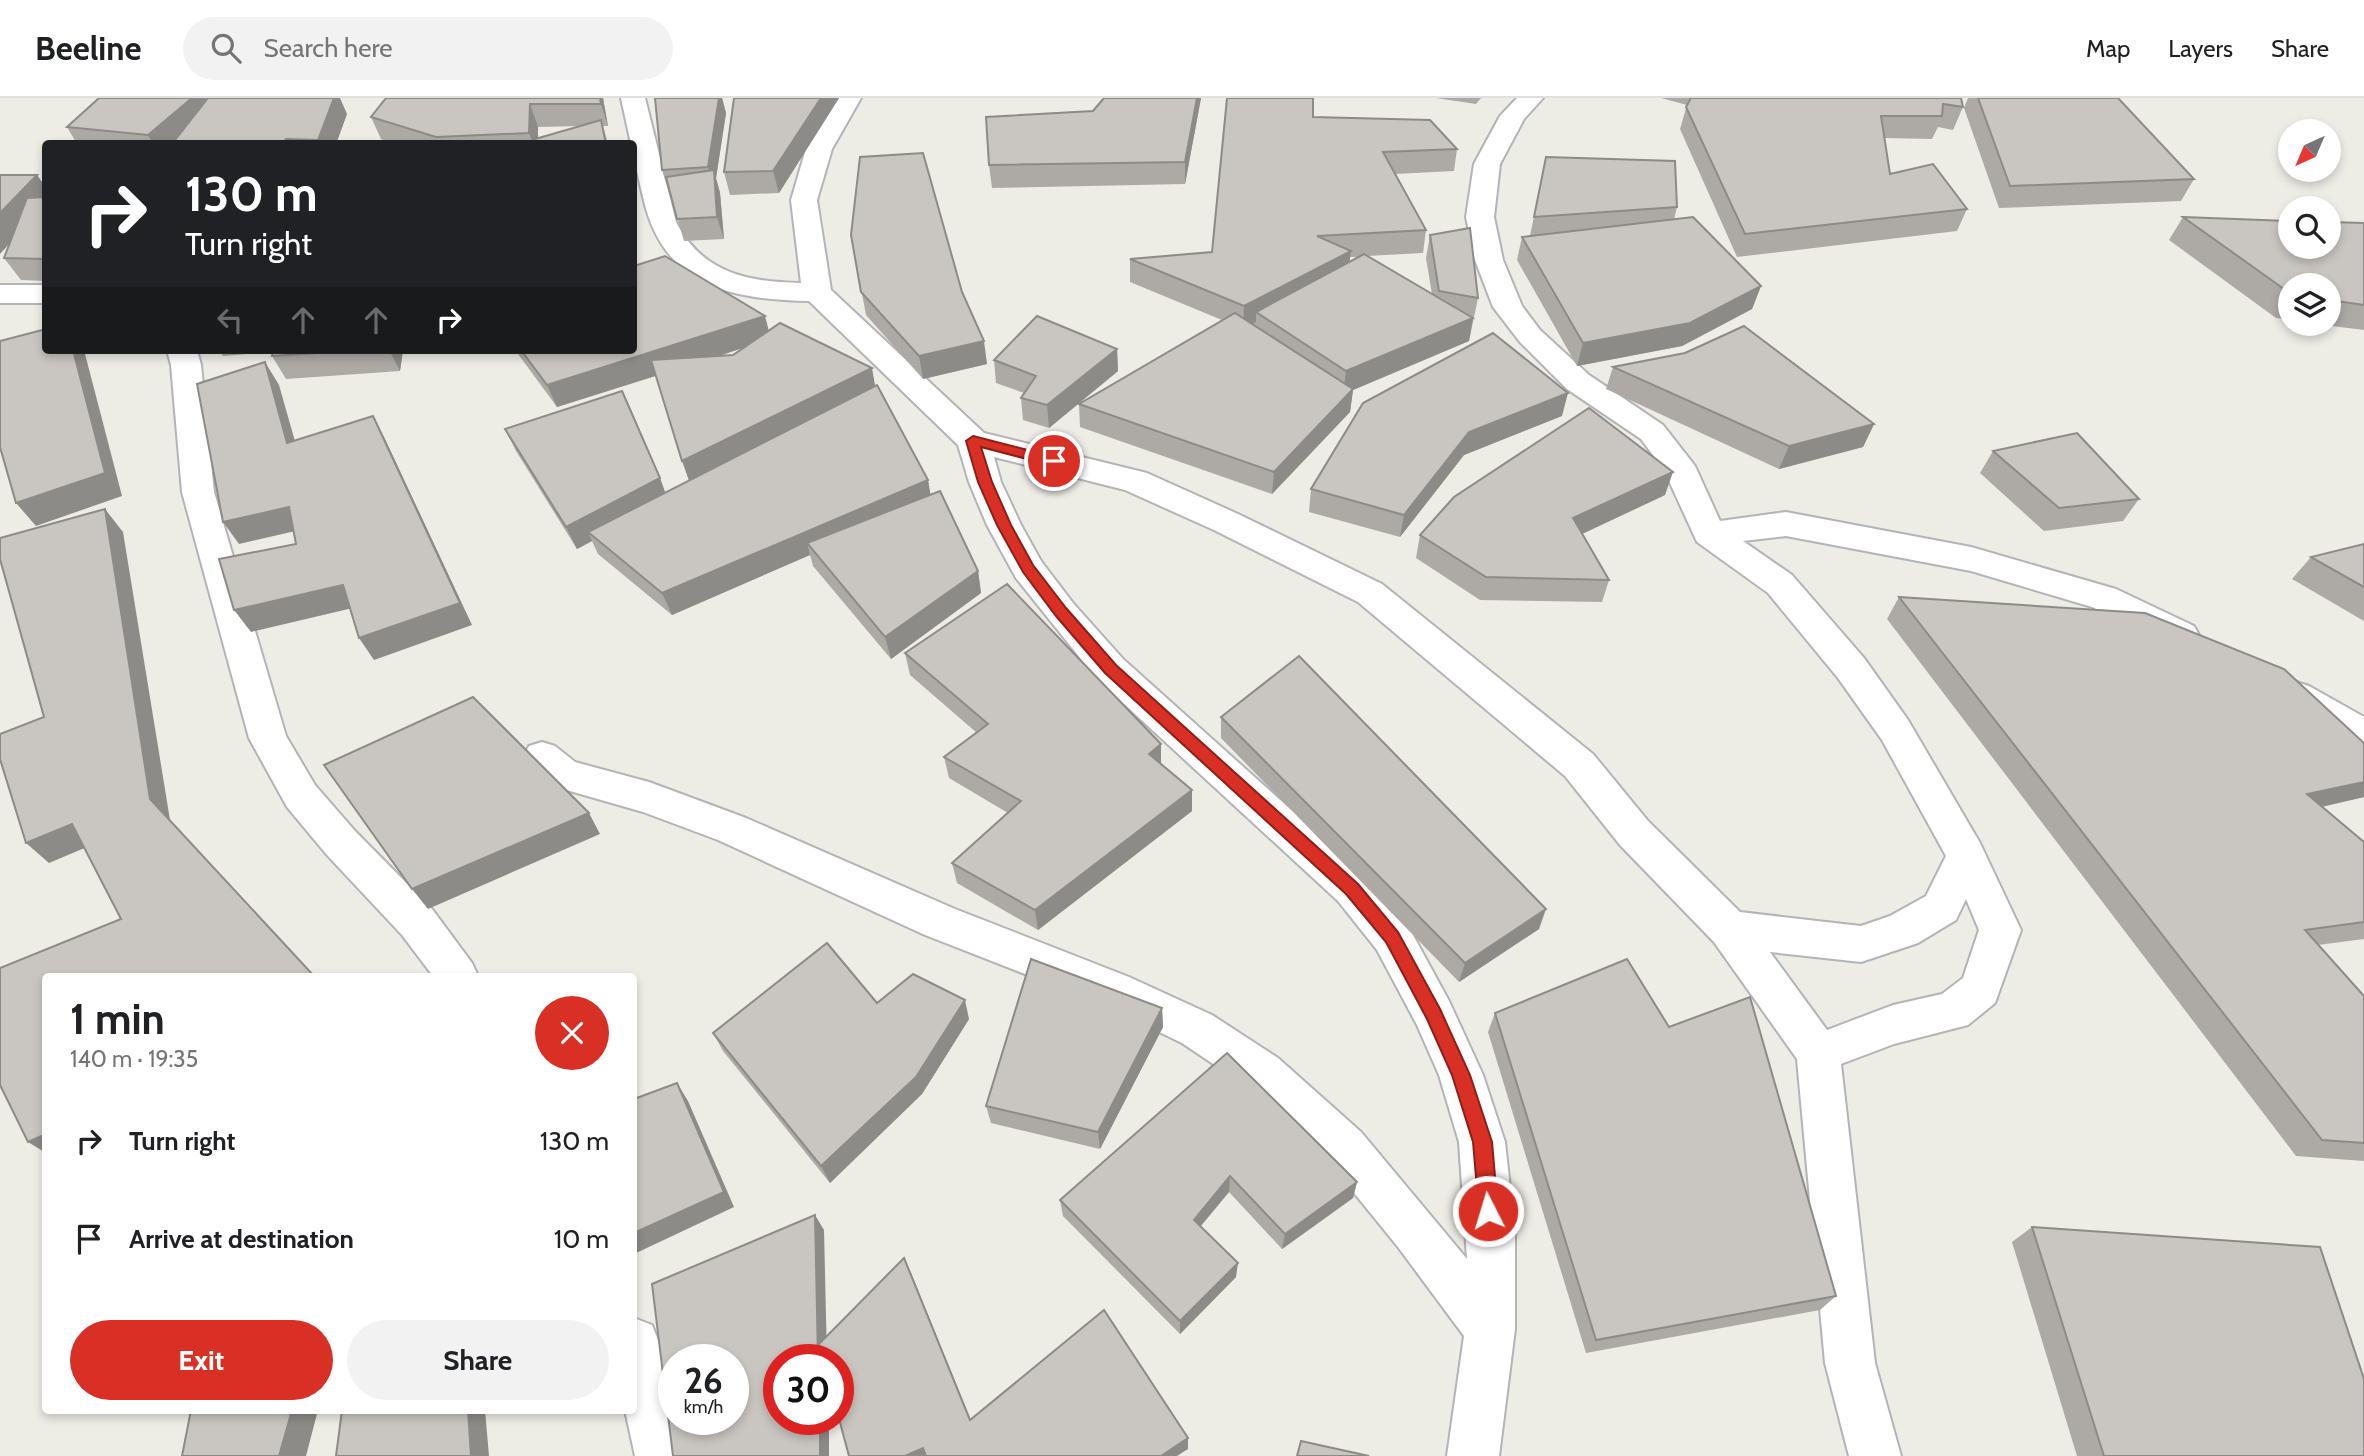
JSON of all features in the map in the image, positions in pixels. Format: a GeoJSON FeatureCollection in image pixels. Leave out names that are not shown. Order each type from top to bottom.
{"type":"FeatureCollection","features":[{"type":"Feature","properties":{"kind":"street"},"geometry":{"type":"LineString","coordinates":[[633,98],[667,240],[680,256],[698,270],[722,281],[783,292],[817,292]]}},
{"type":"Feature","properties":{"kind":"street"},"geometry":{"type":"LineString","coordinates":[[849,98],[818,149],[804,200],[817,292],[973,441],[1135,481],[1226,522],[1370,593],[1579,765],[1633,834],[1729,929],[1818,1052],[1850,1363],[1875,1456]]}},
{"type":"Feature","properties":{"kind":"street"},"geometry":{"type":"LineString","coordinates":[[1531,98],[1513,116],[1488,164],[1480,217],[1489,260],[1508,307],[1530,336],[1577,382],[1652,432],[1679,466],[1709,534],[1780,584],[1851,668],[1895,730],[1966,855],[2000,930],[1980,990],[1953,1011],[1893,1024],[1818,1052]]}},
{"type":"Feature","properties":{"kind":"street"},"geometry":{"type":"LineString","coordinates":[[0,294],[42,294]]}},
{"type":"Feature","properties":{"kind":"street"},"geometry":{"type":"LineString","coordinates":[[183,354],[198,492],[268,738],[301,796],[416,922],[455,973]]}},
{"type":"Feature","properties":{"kind":"street"},"geometry":{"type":"LineString","coordinates":[[973,441],[985,482],[1004,525],[1028,569],[1061,612],[1110,669],[1352,889],[1392,937],[1434,1015],[1461,1075],[1482,1142],[1490,1234],[1490,1328],[1473,1456]]}},
{"type":"Feature","properties":{"kind":"street"},"geometry":{"type":"LineString","coordinates":[[1709,534],[1786,524],[1971,559],[2104,598],[2215,651]]}},
{"type":"Feature","properties":{"kind":"street"},"geometry":{"type":"LineString","coordinates":[[2273,683],[2364,735]]}},
{"type":"Feature","properties":{"kind":"street"},"geometry":{"type":"LineString","coordinates":[[542,757],[563,774],[649,798],[732,829],[940,922],[1114,990],[1197,1029],[1262,1072],[1345,1147],[1415,1230],[1490,1328]]}},
{"type":"Feature","properties":{"kind":"street"},"geometry":{"type":"LineString","coordinates":[[1729,929],[1861,944],[1903,930],[1941,908],[1966,855]]}},
{"type":"Feature","properties":{"kind":"street"},"geometry":{"type":"LineString","coordinates":[[637,1356],[661,1456]]}},
{"type":"Feature","properties":{"kind":"building"},"geometry":{"type":"Polygon","coordinates":[[[99,98],[192,98],[148,135],[67,127],[99,98]]]}},
{"type":"Feature","properties":{"kind":"building"},"geometry":{"type":"Polygon","coordinates":[[[208,98],[334,98],[318,140],[175,140],[208,98]]]}},
{"type":"Feature","properties":{"kind":"building"},"geometry":{"type":"Polygon","coordinates":[[[386,98],[600,98],[601,104],[530,104],[529,133],[436,137],[371,117],[386,98]]]}},
{"type":"Feature","properties":{"kind":"building"},"geometry":{"type":"Polygon","coordinates":[[[655,98],[719,98],[708,167],[662,170],[655,98]]]}},
{"type":"Feature","properties":{"kind":"building"},"geometry":{"type":"Polygon","coordinates":[[[734,98],[821,98],[773,171],[724,172],[734,98]]]}},
{"type":"Feature","properties":{"kind":"building"},"geometry":{"type":"Polygon","coordinates":[[[1104,98],[1197,98],[1185,162],[989,165],[986,117],[1093,111],[1104,98]]]}},
{"type":"Feature","properties":{"kind":"building"},"geometry":{"type":"Polygon","coordinates":[[[1227,98],[1313,98],[1313,117],[1430,120],[1457,149],[1383,152],[1426,230],[1317,236],[1351,251],[1244,306],[1130,259],[1212,252],[1227,98]]]}},
{"type":"Feature","properties":{"kind":"building"},"geometry":{"type":"Polygon","coordinates":[[[1691,98],[1961,98],[1963,107],[1943,104],[1942,116],[1881,116],[1890,174],[1933,164],[1967,209],[1745,234],[1686,107],[1691,98]]]}},
{"type":"Feature","properties":{"kind":"building"},"geometry":{"type":"Polygon","coordinates":[[[1978,98],[2118,98],[2194,179],[2010,186],[1978,98]]]}},
{"type":"Feature","properties":{"kind":"building"},"geometry":{"type":"Polygon","coordinates":[[[601,120],[605,140],[535,140],[601,120]]]}},
{"type":"Feature","properties":{"kind":"building"},"geometry":{"type":"Polygon","coordinates":[[[923,153],[962,292],[984,341],[919,356],[861,292],[851,235],[860,157],[923,153]]]}},
{"type":"Feature","properties":{"kind":"building"},"geometry":{"type":"Polygon","coordinates":[[[1546,157],[1675,161],[1677,207],[1534,217],[1546,157]]]}},
{"type":"Feature","properties":{"kind":"building"},"geometry":{"type":"Polygon","coordinates":[[[714,170],[717,217],[677,219],[666,177],[714,170]]]}},
{"type":"Feature","properties":{"kind":"building"},"geometry":{"type":"Polygon","coordinates":[[[0,175],[37,175],[0,213],[0,175]]]}},
{"type":"Feature","properties":{"kind":"building"},"geometry":{"type":"Polygon","coordinates":[[[42,197],[42,259],[4,258],[27,198],[42,197]]]}},
{"type":"Feature","properties":{"kind":"building"},"geometry":{"type":"Polygon","coordinates":[[[1693,217],[1761,286],[1690,323],[1583,343],[1522,237],[1693,217]]]}},
{"type":"Feature","properties":{"kind":"building"},"geometry":{"type":"Polygon","coordinates":[[[2183,217],[2278,221],[2278,259],[2341,259],[2341,222],[2364,223],[2364,305],[2341,302],[2341,273],[2278,273],[2278,285],[2183,217]]]}},
{"type":"Feature","properties":{"kind":"building"},"geometry":{"type":"Polygon","coordinates":[[[1470,228],[1478,298],[1439,291],[1430,235],[1470,228]]]}},
{"type":"Feature","properties":{"kind":"building"},"geometry":{"type":"Polygon","coordinates":[[[1364,254],[1473,318],[1346,371],[1256,312],[1364,254]]]}},
{"type":"Feature","properties":{"kind":"building"},"geometry":{"type":"Polygon","coordinates":[[[665,256],[765,316],[547,385],[524,354],[637,354],[637,265],[665,256]]]}},
{"type":"Feature","properties":{"kind":"building"},"geometry":{"type":"Polygon","coordinates":[[[1235,313],[1353,389],[1274,472],[1079,404],[1235,313]]]}},
{"type":"Feature","properties":{"kind":"building"},"geometry":{"type":"Polygon","coordinates":[[[1037,316],[1117,349],[1047,405],[1021,398],[1036,376],[994,360],[1037,316]]]}},
{"type":"Feature","properties":{"kind":"building"},"geometry":{"type":"Polygon","coordinates":[[[780,323],[872,368],[682,461],[651,360],[733,355],[780,323]]]}},
{"type":"Feature","properties":{"kind":"building"},"geometry":{"type":"Polygon","coordinates":[[[1744,326],[1874,424],[1789,446],[1613,367],[1685,353],[1744,326]]]}},
{"type":"Feature","properties":{"kind":"building"},"geometry":{"type":"Polygon","coordinates":[[[42,330],[42,354],[74,354],[105,473],[16,503],[0,447],[0,341],[42,330]]]}},
{"type":"Feature","properties":{"kind":"building"},"geometry":{"type":"Polygon","coordinates":[[[1493,333],[1568,393],[1469,432],[1404,515],[1311,489],[1363,403],[1493,333]]]}},
{"type":"Feature","properties":{"kind":"building"},"geometry":{"type":"Polygon","coordinates":[[[265,362],[287,443],[373,416],[460,603],[359,638],[343,585],[234,610],[219,559],[296,544],[289,507],[223,522],[197,384],[265,362]]]}},
{"type":"Feature","properties":{"kind":"building"},"geometry":{"type":"Polygon","coordinates":[[[877,385],[928,480],[662,593],[588,532],[877,385]]]}},
{"type":"Feature","properties":{"kind":"building"},"geometry":{"type":"Polygon","coordinates":[[[622,391],[660,478],[566,527],[505,429],[622,391]]]}},
{"type":"Feature","properties":{"kind":"building"},"geometry":{"type":"Polygon","coordinates":[[[1589,408],[1673,472],[1573,518],[1609,580],[1486,577],[1420,535],[1454,497],[1589,408]]]}},
{"type":"Feature","properties":{"kind":"building"},"geometry":{"type":"Polygon","coordinates":[[[2077,433],[2139,499],[2059,508],[1993,451],[2077,433]]]}},
{"type":"Feature","properties":{"kind":"building"},"geometry":{"type":"Polygon","coordinates":[[[940,491],[978,571],[885,637],[807,543],[940,491]]]}},
{"type":"Feature","properties":{"kind":"building"},"geometry":{"type":"Polygon","coordinates":[[[105,509],[150,799],[311,973],[42,973],[42,1136],[28,1142],[0,1085],[0,968],[121,919],[72,824],[26,843],[0,759],[0,734],[44,717],[0,559],[0,538],[105,509]]]}},
{"type":"Feature","properties":{"kind":"building"},"geometry":{"type":"Polygon","coordinates":[[[2364,544],[2364,587],[2311,557],[2364,544]]]}},
{"type":"Feature","properties":{"kind":"building"},"geometry":{"type":"Polygon","coordinates":[[[1007,584],[1161,744],[1149,754],[1192,790],[1035,910],[952,863],[1021,801],[944,757],[988,724],[905,653],[1007,584]]]}},
{"type":"Feature","properties":{"kind":"building"},"geometry":{"type":"Polygon","coordinates":[[[1899,597],[2145,613],[2284,669],[2364,743],[2364,782],[2307,794],[2364,842],[2364,922],[2305,930],[2364,996],[2364,1143],[2322,1140],[1899,597]]]}},
{"type":"Feature","properties":{"kind":"building"},"geometry":{"type":"Polygon","coordinates":[[[1299,656],[1546,909],[1465,963],[1221,717],[1299,656]]]}},
{"type":"Feature","properties":{"kind":"building"},"geometry":{"type":"Polygon","coordinates":[[[473,697],[589,813],[412,889],[324,765],[473,697]]]}},
{"type":"Feature","properties":{"kind":"building"},"geometry":{"type":"Polygon","coordinates":[[[827,943],[877,1003],[913,974],[965,1000],[916,1077],[821,1166],[713,1033],[827,943]]]}},
{"type":"Feature","properties":{"kind":"building"},"geometry":{"type":"Polygon","coordinates":[[[1031,959],[1162,1008],[1098,1132],[986,1106],[1031,959]]]}},
{"type":"Feature","properties":{"kind":"building"},"geometry":{"type":"Polygon","coordinates":[[[1627,959],[1669,1027],[1750,997],[1836,1296],[1596,1340],[1495,1013],[1627,959]]]}},
{"type":"Feature","properties":{"kind":"building"},"geometry":{"type":"Polygon","coordinates":[[[1227,1053],[1357,1182],[1285,1234],[1230,1176],[1194,1220],[1238,1263],[1180,1321],[1060,1200],[1227,1053]]]}},
{"type":"Feature","properties":{"kind":"building"},"geometry":{"type":"Polygon","coordinates":[[[677,1083],[724,1192],[637,1232],[637,1098],[677,1083]]]}},
{"type":"Feature","properties":{"kind":"building"},"geometry":{"type":"Polygon","coordinates":[[[815,1215],[818,1344],[763,1344],[763,1435],[820,1435],[820,1456],[673,1456],[670,1435],[749,1435],[749,1344],[659,1344],[652,1284],[815,1215]]]}},
{"type":"Feature","properties":{"kind":"building"},"geometry":{"type":"Polygon","coordinates":[[[2032,1227],[2320,1247],[2364,1379],[2364,1456],[2104,1456],[2032,1227]]]}},
{"type":"Feature","properties":{"kind":"building"},"geometry":{"type":"Polygon","coordinates":[[[904,1258],[970,1420],[1104,1310],[1188,1438],[1161,1456],[926,1456],[923,1448],[905,1456],[849,1456],[843,1435],[854,1435],[854,1344],[819,1344],[904,1258]]]}},
{"type":"Feature","properties":{"kind":"building"},"geometry":{"type":"Polygon","coordinates":[[[190,1414],[291,1414],[279,1456],[182,1456],[190,1414]]]}},
{"type":"Feature","properties":{"kind":"building"},"geometry":{"type":"Polygon","coordinates":[[[341,1414],[468,1414],[471,1456],[336,1456],[341,1414]]]}},
{"type":"Feature","properties":{"kind":"building"},"geometry":{"type":"Polygon","coordinates":[[[1301,1441],[1369,1456],[1297,1456],[1301,1441]]]}},
{"type":"Feature","properties":{"kind":"route"},"geometry":{"type":"LineString","coordinates":[[1054,461],[973,441],[985,482],[1004,525],[1028,569],[1061,612],[1110,669],[1352,889],[1392,937],[1434,1015],[1461,1075],[1482,1142],[1488,1211]]}}]}
